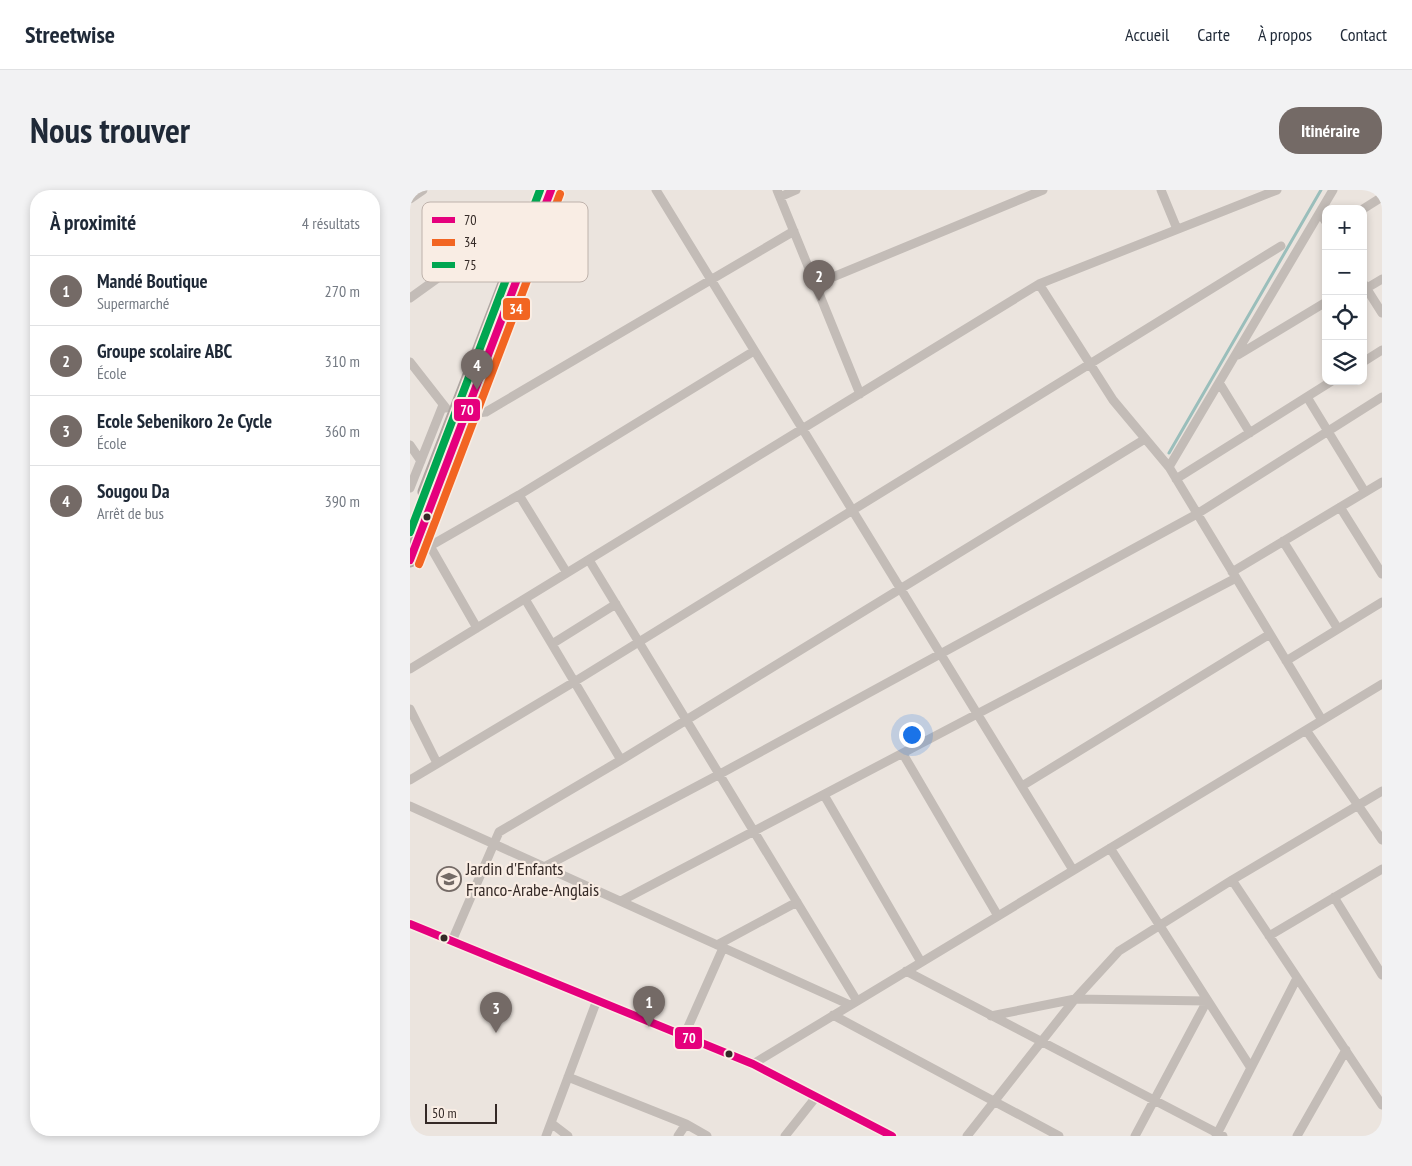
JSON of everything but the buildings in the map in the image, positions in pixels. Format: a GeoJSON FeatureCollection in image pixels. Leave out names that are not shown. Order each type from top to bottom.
{"type":"FeatureCollection","features":[{"type":"Feature","properties":{"kind":"highway"},"geometry":{"type":"LineString","coordinates":[[536,202],[540,190]]}},
{"type":"Feature","properties":{"kind":"highway"},"geometry":{"type":"LineString","coordinates":[[546,202],[551,190]]}},
{"type":"Feature","properties":{"kind":"highway"},"geometry":{"type":"LineString","coordinates":[[410,560],[416,534],[507,282]]}},
{"type":"Feature","properties":{"kind":"highway"},"geometry":{"type":"LineString","coordinates":[[460,416],[514,282]]}},
{"type":"Feature","properties":{"kind":"street"},"geometry":{"type":"LineString","coordinates":[[410,199],[423,190]]}},
{"type":"Feature","properties":{"kind":"street"},"geometry":{"type":"LineString","coordinates":[[656,190],[1074,870]]}},
{"type":"Feature","properties":{"kind":"street"},"geometry":{"type":"LineString","coordinates":[[796,190],[778,193],[860,394]]}},
{"type":"Feature","properties":{"kind":"street"},"geometry":{"type":"LineString","coordinates":[[816,284],[1042,190]]}},
{"type":"Feature","properties":{"kind":"street"},"geometry":{"type":"LineString","coordinates":[[1161,190],[1177,229]]}},
{"type":"Feature","properties":{"kind":"street"},"geometry":{"type":"LineString","coordinates":[[410,669],[1039,284],[1277,190]]}},
{"type":"Feature","properties":{"kind":"street"},"geometry":{"type":"LineString","coordinates":[[1168,467],[1220,384],[1333,190]]}},
{"type":"Feature","properties":{"kind":"street"},"geometry":{"type":"LineString","coordinates":[[1367,206],[1382,197]]}},
{"type":"Feature","properties":{"kind":"street"},"geometry":{"type":"LineString","coordinates":[[410,362],[443,404],[460,416],[486,412],[794,231]]}},
{"type":"Feature","properties":{"kind":"street"},"geometry":{"type":"LineString","coordinates":[[410,780],[853,511],[1281,246]]}},
{"type":"Feature","properties":{"kind":"street"},"geometry":{"type":"LineString","coordinates":[[1367,285],[1382,279]]}},
{"type":"Feature","properties":{"kind":"street"},"geometry":{"type":"LineString","coordinates":[[410,298],[433,282]]}},
{"type":"Feature","properties":{"kind":"street"},"geometry":{"type":"LineString","coordinates":[[1039,284],[1113,400],[1176,479],[1322,720]]}},
{"type":"Feature","properties":{"kind":"street"},"geometry":{"type":"LineString","coordinates":[[1367,289],[1382,313]]}},
{"type":"Feature","properties":{"kind":"street"},"geometry":{"type":"LineString","coordinates":[[1236,356],[1322,304]]}},
{"type":"Feature","properties":{"kind":"street"},"geometry":{"type":"LineString","coordinates":[[1367,359],[1382,350]]}},
{"type":"Feature","properties":{"kind":"street"},"geometry":{"type":"LineString","coordinates":[[477,628],[416,534],[519,495],[754,351]]}},
{"type":"Feature","properties":{"kind":"street"},"geometry":{"type":"LineString","coordinates":[[1220,384],[1250,433]]}},
{"type":"Feature","properties":{"kind":"street"},"geometry":{"type":"LineString","coordinates":[[1176,479],[1326,385]]}},
{"type":"Feature","properties":{"kind":"street"},"geometry":{"type":"LineString","coordinates":[[1307,397],[1365,492]]}},
{"type":"Feature","properties":{"kind":"street"},"geometry":{"type":"LineString","coordinates":[[544,867],[720,774],[1197,514],[1382,397]]}},
{"type":"Feature","properties":{"kind":"street"},"geometry":{"type":"LineString","coordinates":[[410,488],[443,404]]}},
{"type":"Feature","properties":{"kind":"street"},"geometry":{"type":"LineString","coordinates":[[452,941],[499,832],[687,720],[1145,439]]}},
{"type":"Feature","properties":{"kind":"street"},"geometry":{"type":"LineString","coordinates":[[410,445],[421,461]]}},
{"type":"Feature","properties":{"kind":"street"},"geometry":{"type":"LineString","coordinates":[[621,901],[903,754],[1234,575],[1283,541],[1382,482]]}},
{"type":"Feature","properties":{"kind":"street"},"geometry":{"type":"LineString","coordinates":[[519,495],[567,573]]}},
{"type":"Feature","properties":{"kind":"street"},"geometry":{"type":"LineString","coordinates":[[1340,507],[1382,574]]}},
{"type":"Feature","properties":{"kind":"street"},"geometry":{"type":"LineString","coordinates":[[1283,541],[1338,629]]}},
{"type":"Feature","properties":{"kind":"street"},"geometry":{"type":"LineString","coordinates":[[589,560],[755,831],[854,1003]]}},
{"type":"Feature","properties":{"kind":"street"},"geometry":{"type":"LineString","coordinates":[[525,599],[621,760]]}},
{"type":"Feature","properties":{"kind":"street"},"geometry":{"type":"LineString","coordinates":[[1286,661],[1382,602]]}},
{"type":"Feature","properties":{"kind":"street"},"geometry":{"type":"LineString","coordinates":[[552,644],[616,604]]}},
{"type":"Feature","properties":{"kind":"street"},"geometry":{"type":"LineString","coordinates":[[1022,786],[1270,634]]}},
{"type":"Feature","properties":{"kind":"street"},"geometry":{"type":"LineString","coordinates":[[752,1064],[1382,684]]}},
{"type":"Feature","properties":{"kind":"street"},"geometry":{"type":"LineString","coordinates":[[410,709],[437,764]]}},
{"type":"Feature","properties":{"kind":"street"},"geometry":{"type":"LineString","coordinates":[[1306,730],[1382,840]]}},
{"type":"Feature","properties":{"kind":"street"},"geometry":{"type":"LineString","coordinates":[[903,754],[998,916]]}},
{"type":"Feature","properties":{"kind":"street"},"geometry":{"type":"LineString","coordinates":[[968,1136],[1075,999],[1119,951],[1232,880],[1382,791]]}},
{"type":"Feature","properties":{"kind":"street"},"geometry":{"type":"LineString","coordinates":[[824,795],[921,962]]}},
{"type":"Feature","properties":{"kind":"street"},"geometry":{"type":"LineString","coordinates":[[410,806],[720,946],[854,1003]]}},
{"type":"Feature","properties":{"kind":"street"},"geometry":{"type":"LineString","coordinates":[[1110,848],[1251,1068]]}},
{"type":"Feature","properties":{"kind":"street"},"geometry":{"type":"LineString","coordinates":[[1269,936],[1382,869]]}},
{"type":"Feature","properties":{"kind":"street"},"geometry":{"type":"LineString","coordinates":[[1232,880],[1382,1105]]}},
{"type":"Feature","properties":{"kind":"street"},"geometry":{"type":"LineString","coordinates":[[1334,897],[1382,975]]}},
{"type":"Feature","properties":{"kind":"street"},"geometry":{"type":"LineString","coordinates":[[684,1036],[720,946],[797,902]]}},
{"type":"Feature","properties":{"kind":"street"},"geometry":{"type":"LineString","coordinates":[[410,924],[752,1064],[892,1136]]}},
{"type":"Feature","properties":{"kind":"street"},"geometry":{"type":"LineString","coordinates":[[906,971],[1219,1135],[1251,1068],[1298,978]]}},
{"type":"Feature","properties":{"kind":"street"},"geometry":{"type":"LineString","coordinates":[[991,1016],[1075,999],[1207,1001]]}},
{"type":"Feature","properties":{"kind":"street"},"geometry":{"type":"LineString","coordinates":[[546,1136],[597,1000]]}},
{"type":"Feature","properties":{"kind":"street"},"geometry":{"type":"LineString","coordinates":[[1134,1136],[1207,1001]]}},
{"type":"Feature","properties":{"kind":"street"},"geometry":{"type":"LineString","coordinates":[[833,1015],[1059,1136]]}},
{"type":"Feature","properties":{"kind":"street"},"geometry":{"type":"LineString","coordinates":[[1297,1136],[1346,1050]]}},
{"type":"Feature","properties":{"kind":"street"},"geometry":{"type":"LineString","coordinates":[[568,1077],[686,1124],[707,1136]]}},
{"type":"Feature","properties":{"kind":"street"},"geometry":{"type":"LineString","coordinates":[[785,1136],[816,1097]]}},
{"type":"Feature","properties":{"kind":"street"},"geometry":{"type":"LineString","coordinates":[[551,1123],[568,1136]]}},
{"type":"Feature","properties":{"kind":"street"},"geometry":{"type":"LineString","coordinates":[[678,1136],[686,1124]]}},
{"type":"Feature","properties":{"kind":"street"},"geometry":{"type":"LineString","coordinates":[[1379,1136],[1382,1131]]}},
{"type":"Feature","properties":{"kind":"waterway"},"geometry":{"type":"LineString","coordinates":[[1169,453],[1321,190]]}},
{"type":"Feature","properties":{"kind":"transit line","name":"75"},"geometry":{"type":"LineString","coordinates":[[535,202],[540,190]]}},
{"type":"Feature","properties":{"kind":"transit line","name":"70"},"geometry":{"type":"LineString","coordinates":[[546,202],[551,190]]}},
{"type":"Feature","properties":{"kind":"transit line","name":"34"},"geometry":{"type":"LineString","coordinates":[[557,202],[560,194]]}},
{"type":"Feature","properties":{"kind":"transit line","name":"75"},"geometry":{"type":"LineString","coordinates":[[410,532],[505,282]]}},
{"type":"Feature","properties":{"kind":"transit line","name":"70"},"geometry":{"type":"LineString","coordinates":[[410,560],[516,282]]}},
{"type":"Feature","properties":{"kind":"transit line","name":"34"},"geometry":{"type":"LineString","coordinates":[[419,564],[526,282]]}},
{"type":"Feature","properties":{"kind":"transit line","name":"70"},"geometry":{"type":"LineString","coordinates":[[410,924],[753,1064],[892,1136]]}},
{"type":"Feature","properties":{"kind":"place","name":"Groupe scolaire ABC"},"geometry":{"type":"Point","coordinates":[819,301]}},
{"type":"Feature","properties":{"kind":"place","name":"Sougou Da"},"geometry":{"type":"Point","coordinates":[477,390]}},
{"type":"Feature","properties":{"kind":"place","name":"Jardin d'Enfants Franco-Arabe-Anglais"},"geometry":{"type":"Point","coordinates":[449,879]}},
{"type":"Feature","properties":{"kind":"place","name":"Mandé Boutique"},"geometry":{"type":"Point","coordinates":[649,1027]}},
{"type":"Feature","properties":{"kind":"place","name":"Ecole Sebenikoro 2e Cycle"},"geometry":{"type":"Point","coordinates":[496,1033]}}]}
